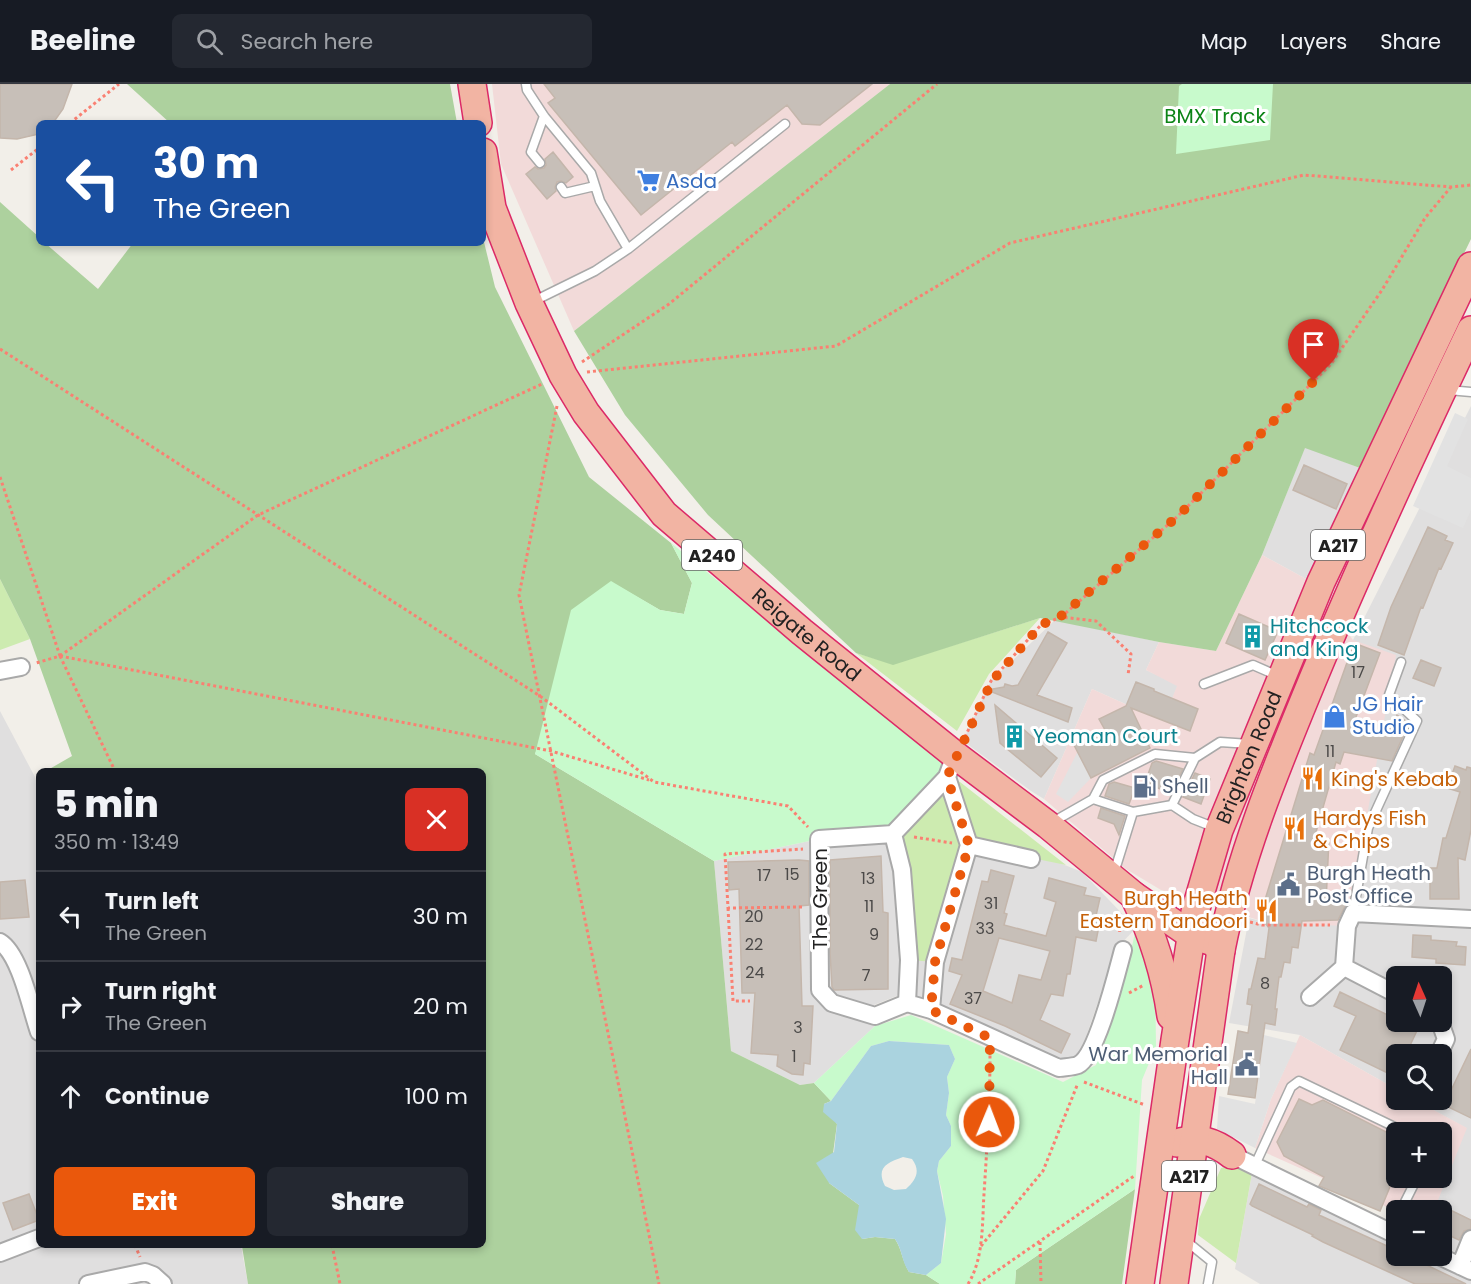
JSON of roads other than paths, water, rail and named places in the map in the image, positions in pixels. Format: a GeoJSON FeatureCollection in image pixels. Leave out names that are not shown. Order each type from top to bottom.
{"type":"FeatureCollection","features":[{"type":"Feature","properties":{"kind":"highway"},"geometry":{"type":"LineString","coordinates":[[472,84],[478,120]]}},
{"type":"Feature","properties":{"kind":"highway","name":"Reigate Road"},"geometry":{"type":"LineString","coordinates":[[486,171],[492,208],[529,303],[563,375],[586,413],[664,514],[802,632],[951,766],[1048,825],[1133,895]]}},
{"type":"Feature","properties":{"kind":"highway","name":"Brighton Road"},"geometry":{"type":"LineString","coordinates":[[1140,1284],[1191,935],[1203,878],[1253,744],[1321,582],[1471,266]]}},
{"type":"Feature","properties":{"kind":"highway","name":"Brighton Road"},"geometry":{"type":"LineString","coordinates":[[1174,1284],[1221,950],[1227,921],[1253,836],[1298,716],[1348,596],[1471,330]]}},
{"type":"Feature","properties":{"kind":"highway"},"geometry":{"type":"LineString","coordinates":[[1133,895],[1157,902],[1176,900],[1203,878]]}},
{"type":"Feature","properties":{"kind":"highway"},"geometry":{"type":"LineString","coordinates":[[1133,895],[1148,925],[1164,975],[1175,1040]]}},
{"type":"Feature","properties":{"kind":"highway","name":"A240"},"geometry":{"type":"LineString","coordinates":[[1133,895],[1191,935],[1213,942],[1221,950]]}},
{"type":"Feature","properties":{"kind":"highway"},"geometry":{"type":"LineString","coordinates":[[1191,935],[1211,934],[1227,921]]}},
{"type":"Feature","properties":{"kind":"highway"},"geometry":{"type":"LineString","coordinates":[[1158,1166],[1180,1142],[1193,1140],[1219,1144],[1244,1160]]}},
{"type":"Feature","properties":{"kind":"highway"},"geometry":{"type":"LineString","coordinates":[[1186,1198],[1197,1175],[1212,1158],[1222,1155],[1244,1160]]}},
{"type":"Feature","properties":{"kind":"street"},"geometry":{"type":"LineString","coordinates":[[0,671],[21,667]]}},
{"type":"Feature","properties":{"kind":"street"},"geometry":{"type":"LineString","coordinates":[[951,766],[893,834],[902,870],[909,960],[907,1003],[931,1010],[1059,1068],[1078,1065],[1088,1056],[1108,1004],[1123,950]]}},
{"type":"Feature","properties":{"kind":"street"},"geometry":{"type":"LineString","coordinates":[[931,1010],[935,962],[969,845],[951,766]]}},
{"type":"Feature","properties":{"kind":"street","name":"The Green"},"geometry":{"type":"LineString","coordinates":[[893,834],[819,844],[820,990],[832,1002],[875,1016],[907,1003]]}},
{"type":"Feature","properties":{"kind":"street"},"geometry":{"type":"LineString","coordinates":[[969,845],[1031,859]]}},
{"type":"Feature","properties":{"kind":"street"},"geometry":{"type":"LineString","coordinates":[[1310,997],[1344,967],[1350,920],[1471,919]]}},
{"type":"Feature","properties":{"kind":"street"},"geometry":{"type":"LineString","coordinates":[[0,942],[6,946],[15,959],[36,1023]]}},
{"type":"Feature","properties":{"kind":"street"},"geometry":{"type":"LineString","coordinates":[[909,960],[935,962]]}},
{"type":"Feature","properties":{"kind":"street"},"geometry":{"type":"LineString","coordinates":[[1344,967],[1386,989]]}},
{"type":"Feature","properties":{"kind":"street"},"geometry":{"type":"LineString","coordinates":[[1244,1160],[1386,1226]]}},
{"type":"Feature","properties":{"kind":"street"},"geometry":{"type":"LineString","coordinates":[[0,1253],[36,1239]]}},
{"type":"Feature","properties":{"kind":"street"},"geometry":{"type":"LineString","coordinates":[[1465,1268],[1471,1239]]}},
{"type":"Feature","properties":{"kind":"street"},"geometry":{"type":"LineString","coordinates":[[88,1284],[145,1272],[153,1275],[163,1284]]}},
{"type":"Feature","properties":{"kind":"lane"},"geometry":{"type":"LineString","coordinates":[[526,84],[526,90],[544,116],[591,173],[600,201],[628,249]]}},
{"type":"Feature","properties":{"kind":"lane"},"geometry":{"type":"LineString","coordinates":[[540,163],[531,152],[544,116]]}},
{"type":"Feature","properties":{"kind":"lane"},"geometry":{"type":"LineString","coordinates":[[529,303],[595,271],[628,249],[785,124]]}},
{"type":"Feature","properties":{"kind":"lane"},"geometry":{"type":"LineString","coordinates":[[561,187],[565,193],[595,186]]}},
{"type":"Feature","properties":{"kind":"lane"},"geometry":{"type":"LineString","coordinates":[[1442,389],[1471,392]]}},
{"type":"Feature","properties":{"kind":"lane"},"geometry":{"type":"LineString","coordinates":[[1350,920],[1368,828],[1417,721],[1389,695],[1401,662]]}},
{"type":"Feature","properties":{"kind":"lane"},"geometry":{"type":"LineString","coordinates":[[1204,684],[1253,665],[1281,677]]}},
{"type":"Feature","properties":{"kind":"lane"},"geometry":{"type":"LineString","coordinates":[[1172,805],[1196,758],[1220,742],[1253,744]]}},
{"type":"Feature","properties":{"kind":"lane"},"geometry":{"type":"LineString","coordinates":[[1048,825],[1093,799],[1103,780],[1155,754],[1196,758]]}},
{"type":"Feature","properties":{"kind":"lane"},"geometry":{"type":"LineString","coordinates":[[1093,799],[1133,812],[1172,805],[1193,819],[1219,830]]}},
{"type":"Feature","properties":{"kind":"lane"},"geometry":{"type":"LineString","coordinates":[[1112,877],[1133,812]]}},
{"type":"Feature","properties":{"kind":"lane"},"geometry":{"type":"LineString","coordinates":[[1244,1160],[1292,1087],[1299,1081],[1386,1123]]}},
{"type":"Feature","properties":{"kind":"lane"},"geometry":{"type":"LineString","coordinates":[[1181,1236],[1212,1262],[1208,1284]]}},
{"type":"Feature","properties":{"kind":"water"},"geometry":{"type":"Polygon","coordinates":[[[889,1041],[949,1045],[955,1059],[947,1077],[949,1093],[946,1115],[951,1126],[951,1146],[939,1161],[937,1171],[946,1219],[941,1263],[926,1275],[909,1272],[895,1239],[875,1237],[862,1239],[855,1230],[859,1205],[829,1183],[816,1163],[834,1152],[837,1124],[823,1112],[824,1104],[831,1101],[871,1046],[889,1041]],[[903,1157],[884,1167],[882,1180],[885,1186],[894,1190],[906,1189],[909,1186],[915,1179],[917,1171],[912,1159],[903,1157]]]}},
{"type":"Feature","properties":{"kind":"place","name":"Asda"},"geometry":{"type":"Point","coordinates":[648,181]}},
{"type":"Feature","properties":{"kind":"place","name":"Hitchcock and King"},"geometry":{"type":"Point","coordinates":[1252,637]}},
{"type":"Feature","properties":{"kind":"place","name":"JG Hair Studio"},"geometry":{"type":"Point","coordinates":[1334,716]}},
{"type":"Feature","properties":{"kind":"place","name":"Yeoman Court"},"geometry":{"type":"Point","coordinates":[1015,736]}},
{"type":"Feature","properties":{"kind":"place","name":"King's Kebab"},"geometry":{"type":"Point","coordinates":[1313,779]}},
{"type":"Feature","properties":{"kind":"place","name":"Shell"},"geometry":{"type":"Point","coordinates":[1144,786]}},
{"type":"Feature","properties":{"kind":"place","name":"Hardys Fish & Chips"},"geometry":{"type":"Point","coordinates":[1295,829]}},
{"type":"Feature","properties":{"kind":"place","name":"Burgh Heath Post Office"},"geometry":{"type":"Point","coordinates":[1289,884]}},
{"type":"Feature","properties":{"kind":"place","name":"Burgh Heath Eastern Tandoori"},"geometry":{"type":"Point","coordinates":[1266,910]}},
{"type":"Feature","properties":{"kind":"place","name":"War Memorial Hall"},"geometry":{"type":"Point","coordinates":[1246,1065]}},
{"type":"Feature","properties":{"kind":"park label","name":"BMX Track"},"geometry":{"type":"Point","coordinates":[1215,116]}}]}
